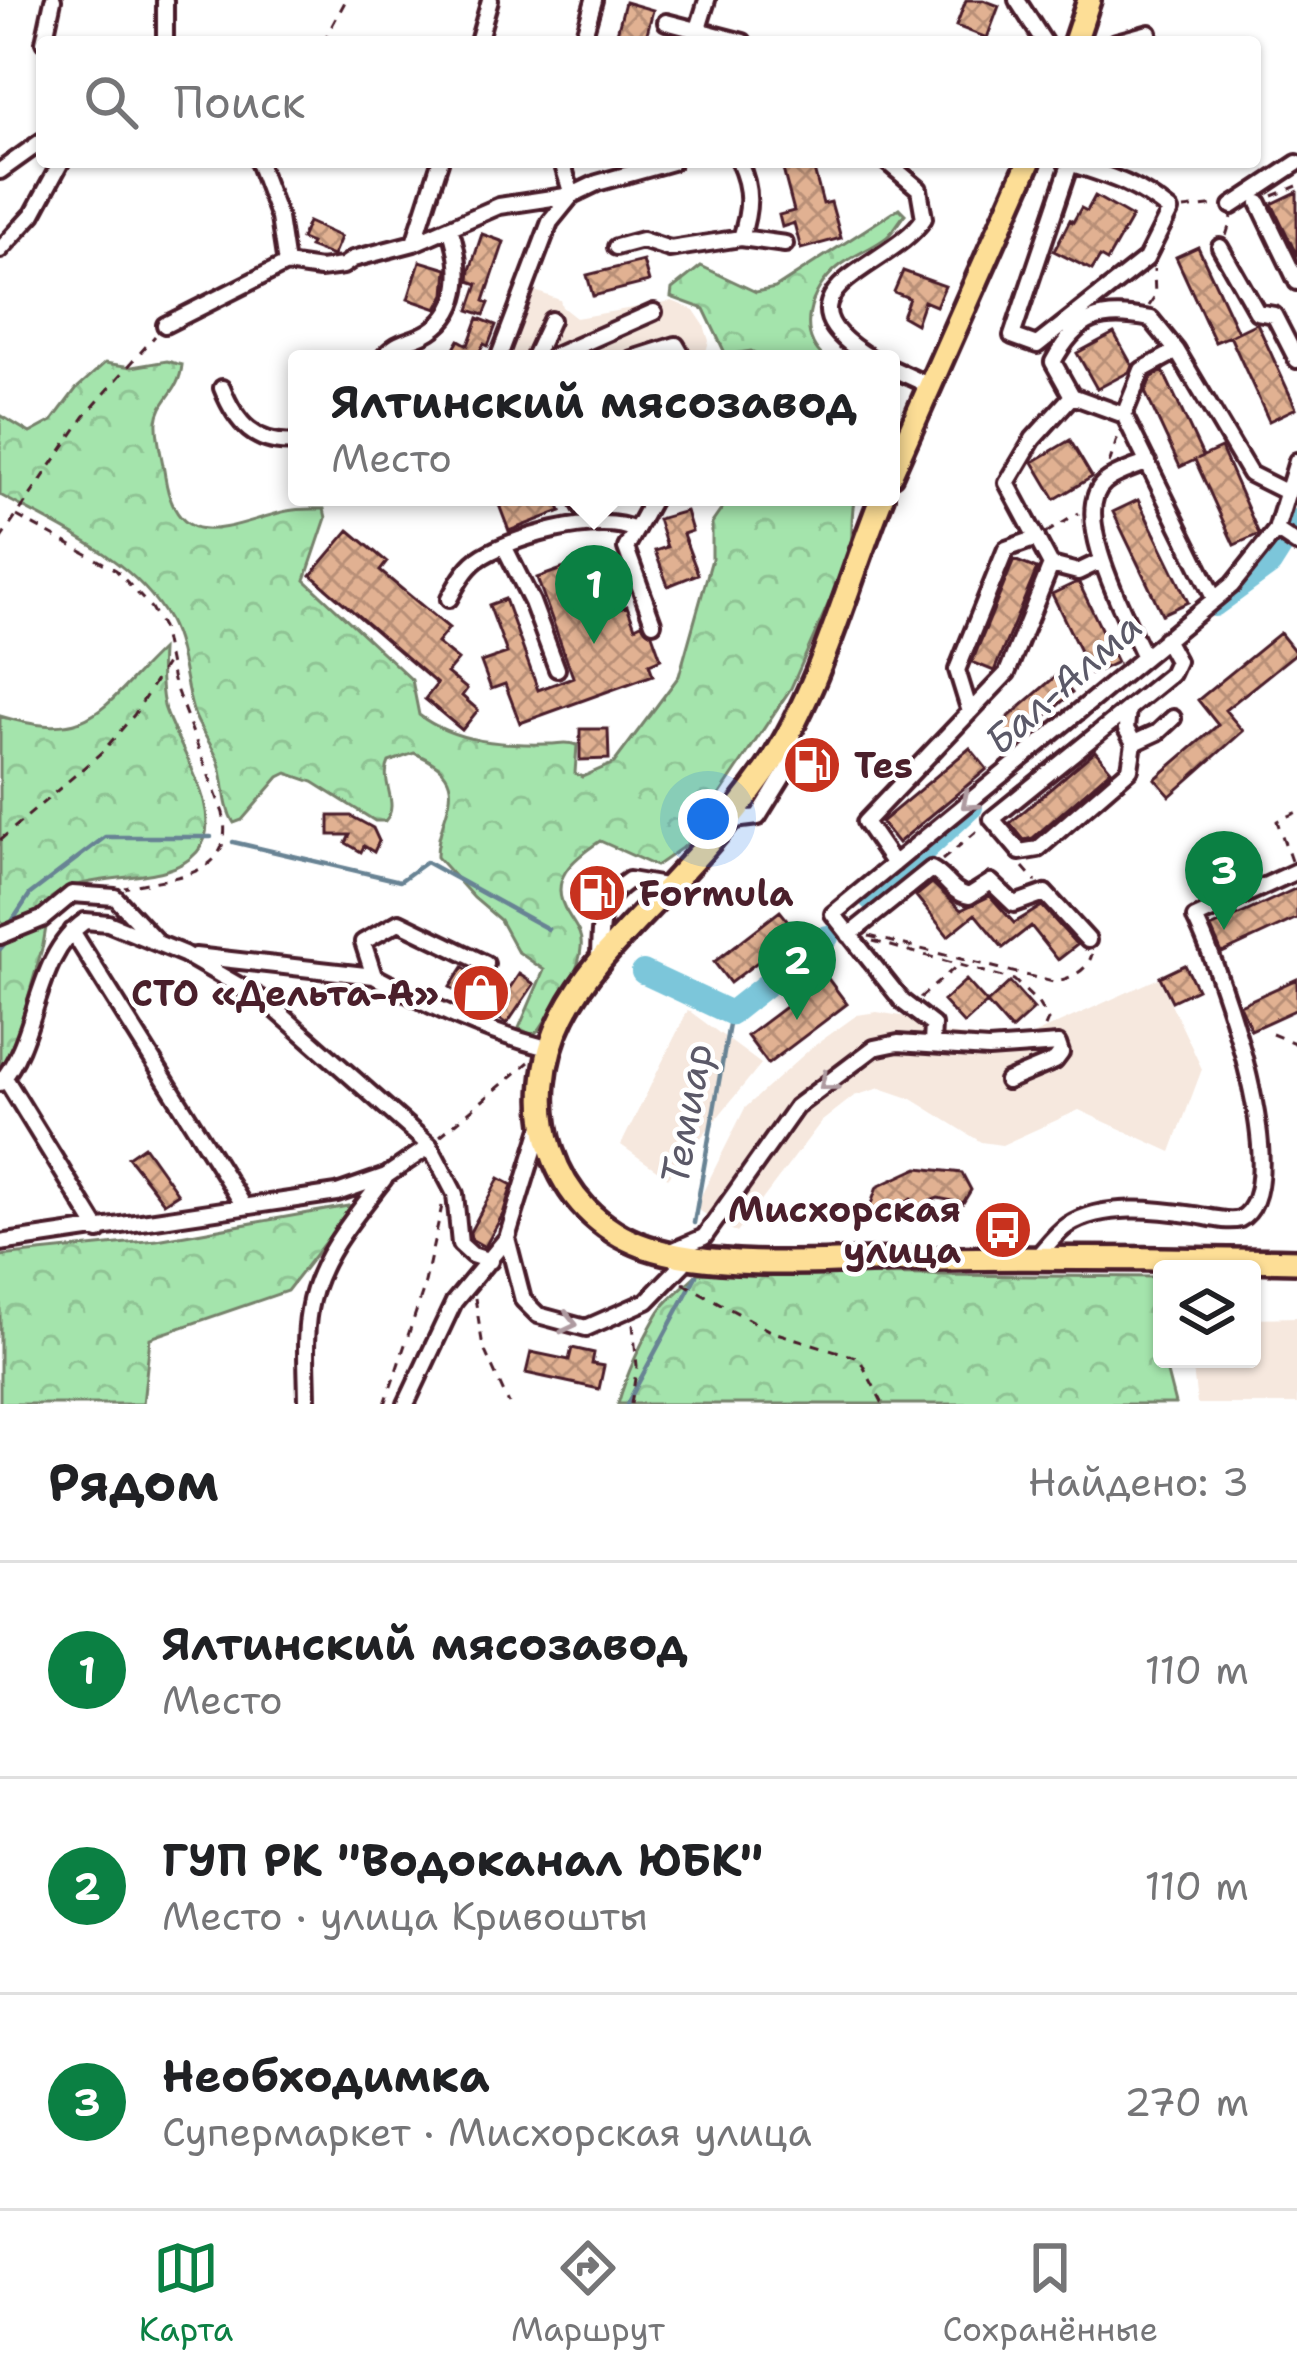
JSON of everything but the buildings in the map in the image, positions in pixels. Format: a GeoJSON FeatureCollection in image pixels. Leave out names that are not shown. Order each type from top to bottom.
{"type":"FeatureCollection","features":[{"type":"Feature","properties":{"kind":"highway"},"geometry":{"type":"LineString","coordinates":[[1067,36],[1077,0]]}},
{"type":"Feature","properties":{"kind":"highway"},"geometry":{"type":"LineString","coordinates":[[1077,36],[1089,0]]}},
{"type":"Feature","properties":{"kind":"highway"},"geometry":{"type":"LineString","coordinates":[[900,450],[1015,168]]}},
{"type":"Feature","properties":{"kind":"highway"},"geometry":{"type":"LineString","coordinates":[[929,372],[1026,168]]}},
{"type":"Feature","properties":{"kind":"highway"},"geometry":{"type":"LineString","coordinates":[[877,506],[842,609],[763,776],[603,957],[564,1014],[550,1048],[543,1129],[571,1194],[599,1224],[673,1263],[1153,1268]]}},
{"type":"Feature","properties":{"kind":"highway"},"geometry":{"type":"LineString","coordinates":[[877,506],[838,611],[762,773],[599,957],[562,1012],[548,1048],[539,1106],[540,1131],[560,1187],[578,1213],[614,1239],[673,1263],[752,1268],[1297,1261]]}},
{"type":"Feature","properties":{"kind":"highway"},"geometry":{"type":"LineString","coordinates":[[1261,1271],[1297,1273]]}},
{"type":"Feature","properties":{"kind":"street"},"geometry":{"type":"LineString","coordinates":[[45,36],[53,0]]}},
{"type":"Feature","properties":{"kind":"street"},"geometry":{"type":"LineString","coordinates":[[165,0],[165,36]]}},
{"type":"Feature","properties":{"kind":"street"},"geometry":{"type":"LineString","coordinates":[[480,36],[490,0]]}},
{"type":"Feature","properties":{"kind":"street"},"geometry":{"type":"LineString","coordinates":[[584,36],[594,0]]}},
{"type":"Feature","properties":{"kind":"street"},"geometry":{"type":"LineString","coordinates":[[698,29],[706,0]]}},
{"type":"Feature","properties":{"kind":"street"},"geometry":{"type":"LineString","coordinates":[[1017,0],[1040,36]]}},
{"type":"Feature","properties":{"kind":"street"},"geometry":{"type":"LineString","coordinates":[[666,22],[722,36]]}},
{"type":"Feature","properties":{"kind":"street"},"geometry":{"type":"LineString","coordinates":[[1138,36],[1149,33]]}},
{"type":"Feature","properties":{"kind":"street"},"geometry":{"type":"LineString","coordinates":[[0,171],[36,145]]}},
{"type":"Feature","properties":{"kind":"street"},"geometry":{"type":"LineString","coordinates":[[1237,211],[1297,164]]}},
{"type":"Feature","properties":{"kind":"street"},"geometry":{"type":"LineString","coordinates":[[0,250],[33,214],[58,168]]}},
{"type":"Feature","properties":{"kind":"street"},"geometry":{"type":"LineString","coordinates":[[260,168],[279,218],[286,264]]}},
{"type":"Feature","properties":{"kind":"street"},"geometry":{"type":"LineString","coordinates":[[414,243],[438,168]]}},
{"type":"Feature","properties":{"kind":"street"},"geometry":{"type":"LineString","coordinates":[[564,168],[572,195]]}},
{"type":"Feature","properties":{"kind":"street"},"geometry":{"type":"LineString","coordinates":[[165,325],[286,264],[320,269],[343,266],[414,243],[500,206],[572,195],[651,168]]}},
{"type":"Feature","properties":{"kind":"street"},"geometry":{"type":"LineString","coordinates":[[741,238],[750,210],[742,168]]}},
{"type":"Feature","properties":{"kind":"street"},"geometry":{"type":"LineString","coordinates":[[860,350],[836,333],[829,316],[830,298],[843,281],[916,231],[924,218],[919,189],[894,168]]}},
{"type":"Feature","properties":{"kind":"street"},"geometry":{"type":"LineString","coordinates":[[1066,168],[1012,336],[1037,346],[1146,259],[1170,212]]}},
{"type":"Feature","properties":{"kind":"street"},"geometry":{"type":"LineString","coordinates":[[1089,168],[1141,188],[1170,212],[1172,227],[1153,265]]}},
{"type":"Feature","properties":{"kind":"street"},"geometry":{"type":"LineString","coordinates":[[501,350],[550,222],[572,195]]}},
{"type":"Feature","properties":{"kind":"street"},"geometry":{"type":"LineString","coordinates":[[1259,202],[1297,282]]}},
{"type":"Feature","properties":{"kind":"street"},"geometry":{"type":"LineString","coordinates":[[389,350],[396,342],[429,332],[448,313],[460,283],[459,254],[450,228]]}},
{"type":"Feature","properties":{"kind":"street"},"geometry":{"type":"LineString","coordinates":[[616,247],[642,241],[670,249],[741,238],[785,244]]}},
{"type":"Feature","properties":{"kind":"street"},"geometry":{"type":"LineString","coordinates":[[1220,247],[1257,312],[1274,315],[1297,360]]}},
{"type":"Feature","properties":{"kind":"street"},"geometry":{"type":"LineString","coordinates":[[568,350],[654,312]]}},
{"type":"Feature","properties":{"kind":"street"},"geometry":{"type":"LineString","coordinates":[[1214,598],[1124,415],[1072,396],[1054,362],[1066,338],[1091,319],[1115,313],[1151,319],[1177,351],[1250,474],[1288,493]]}},
{"type":"Feature","properties":{"kind":"street"},"geometry":{"type":"LineString","coordinates":[[537,350],[551,320]]}},
{"type":"Feature","properties":{"kind":"street"},"geometry":{"type":"LineString","coordinates":[[1124,415],[1142,370],[1177,351]]}},
{"type":"Feature","properties":{"kind":"street"},"geometry":{"type":"LineString","coordinates":[[900,369],[929,372]]}},
{"type":"Feature","properties":{"kind":"street"},"geometry":{"type":"LineString","coordinates":[[222,388],[234,416],[247,430],[288,442]]}},
{"type":"Feature","properties":{"kind":"street"},"geometry":{"type":"LineString","coordinates":[[1072,396],[1033,439],[1007,483],[1051,565],[1078,572],[1102,561]]}},
{"type":"Feature","properties":{"kind":"street"},"geometry":{"type":"LineString","coordinates":[[932,1043],[933,1025],[909,1008],[833,914],[1232,585],[1276,531],[1297,461]]}},
{"type":"Feature","properties":{"kind":"street"},"geometry":{"type":"LineString","coordinates":[[1144,657],[1102,561],[1091,506],[1103,483],[1148,462]]}},
{"type":"Feature","properties":{"kind":"street"},"geometry":{"type":"LineString","coordinates":[[581,506],[591,523]]}},
{"type":"Feature","properties":{"kind":"street"},"geometry":{"type":"LineString","coordinates":[[649,506],[626,548],[653,623]]}},
{"type":"Feature","properties":{"kind":"street"},"geometry":{"type":"LineString","coordinates":[[449,599],[477,560],[505,548],[591,523],[620,522],[634,530]]}},
{"type":"Feature","properties":{"kind":"street"},"geometry":{"type":"LineString","coordinates":[[1276,531],[1296,542]]}},
{"type":"Feature","properties":{"kind":"street"},"geometry":{"type":"LineString","coordinates":[[970,712],[957,670],[1006,549],[1037,538]]}},
{"type":"Feature","properties":{"kind":"street"},"geometry":{"type":"LineString","coordinates":[[505,548],[557,668]]}},
{"type":"Feature","properties":{"kind":"street"},"geometry":{"type":"LineString","coordinates":[[894,864],[865,822],[1007,673],[1051,565]]}},
{"type":"Feature","properties":{"kind":"street"},"geometry":{"type":"LineString","coordinates":[[1128,709],[1126,729],[1134,743],[1130,769],[1038,849],[1020,852],[992,819],[1171,674],[1177,661],[1167,642]]}},
{"type":"Feature","properties":{"kind":"street"},"geometry":{"type":"LineString","coordinates":[[1134,743],[1158,732],[1173,718]]}},
{"type":"Feature","properties":{"kind":"street"},"geometry":{"type":"LineString","coordinates":[[852,938],[931,869],[954,893],[969,896],[991,883],[1014,904],[1045,893],[1088,940]]}},
{"type":"Feature","properties":{"kind":"street"},"geometry":{"type":"LineString","coordinates":[[1271,1105],[1218,964],[1195,918],[1296,871]]}},
{"type":"Feature","properties":{"kind":"street"},"geometry":{"type":"LineString","coordinates":[[599,957],[601,914],[616,888],[629,880],[665,886]]}},
{"type":"Feature","properties":{"kind":"street"},"geometry":{"type":"LineString","coordinates":[[0,936],[42,919],[72,894],[115,897],[160,945]]}},
{"type":"Feature","properties":{"kind":"street"},"geometry":{"type":"LineString","coordinates":[[99,1231],[3,1080],[28,1036],[54,958],[71,931],[95,920],[184,954],[267,1002],[430,1146],[455,1194],[460,1244],[472,1255],[490,1261]]}},
{"type":"Feature","properties":{"kind":"street"},"geometry":{"type":"LineString","coordinates":[[374,976],[363,942],[399,922],[486,964]]}},
{"type":"Feature","properties":{"kind":"street"},"geometry":{"type":"LineString","coordinates":[[71,931],[244,1206]]}},
{"type":"Feature","properties":{"kind":"street"},"geometry":{"type":"LineString","coordinates":[[184,954],[374,976],[498,1036],[548,1048]]}},
{"type":"Feature","properties":{"kind":"street"},"geometry":{"type":"LineString","coordinates":[[507,1238],[523,1300],[538,1315],[586,1328],[647,1301],[673,1263],[704,1238],[796,1107],[874,1048],[898,1043],[988,1048],[1058,1043],[1061,1053],[1055,1061],[1007,1081]]}},
{"type":"Feature","properties":{"kind":"street"},"geometry":{"type":"LineString","coordinates":[[406,1404],[454,1302],[507,1238],[540,1131]]}},
{"type":"Feature","properties":{"kind":"street"},"geometry":{"type":"LineString","coordinates":[[1035,1264],[1066,1226],[1093,1214],[1158,1210],[1237,1221],[1258,1209],[1271,1188],[1276,1144]]}},
{"type":"Feature","properties":{"kind":"street"},"geometry":{"type":"LineString","coordinates":[[0,1243],[337,1193],[386,1176],[430,1146]]}},
{"type":"Feature","properties":{"kind":"street"},"geometry":{"type":"LineString","coordinates":[[307,1404],[308,1327],[314,1290],[340,1237],[386,1176]]}},
{"type":"Feature","properties":{"kind":"street"},"geometry":{"type":"LineString","coordinates":[[722,1213],[711,1235],[713,1251],[728,1260]]}},
{"type":"Feature","properties":{"kind":"path"},"geometry":{"type":"LineString","coordinates":[[326,36],[346,0]]}},
{"type":"Feature","properties":{"kind":"path"},"geometry":{"type":"LineString","coordinates":[[1170,212],[1237,211]]}},
{"type":"Feature","properties":{"kind":"path"},"geometry":{"type":"LineString","coordinates":[[1220,247],[1237,211]]}},
{"type":"Feature","properties":{"kind":"path"},"geometry":{"type":"LineString","coordinates":[[1232,223],[1237,211]]}},
{"type":"Feature","properties":{"kind":"path"},"geometry":{"type":"LineString","coordinates":[[1151,319],[1153,265]]}},
{"type":"Feature","properties":{"kind":"path"},"geometry":{"type":"LineString","coordinates":[[0,540],[84,417],[165,325]]}},
{"type":"Feature","properties":{"kind":"path"},"geometry":{"type":"LineString","coordinates":[[1103,483],[1124,415]]}},
{"type":"Feature","properties":{"kind":"path"},"geometry":{"type":"LineString","coordinates":[[1037,538],[1091,506]]}},
{"type":"Feature","properties":{"kind":"path"},"geometry":{"type":"LineString","coordinates":[[17,516],[116,570],[151,608],[162,627],[223,813],[226,834],[221,849],[198,871],[127,887],[115,897]]}},
{"type":"Feature","properties":{"kind":"path"},"geometry":{"type":"LineString","coordinates":[[0,840],[104,751],[134,715],[169,659]]}},
{"type":"Feature","properties":{"kind":"path"},"geometry":{"type":"LineString","coordinates":[[1296,871],[1277,821],[1297,812]]}},
{"type":"Feature","properties":{"kind":"path"},"geometry":{"type":"LineString","coordinates":[[931,869],[992,819]]}},
{"type":"Feature","properties":{"kind":"path"},"geometry":{"type":"LineString","coordinates":[[852,938],[883,937],[1014,980],[1048,1020]]}},
{"type":"Feature","properties":{"kind":"path"},"geometry":{"type":"LineString","coordinates":[[960,961],[1053,982],[1071,978],[1089,964],[1088,940]]}},
{"type":"Feature","properties":{"kind":"path"},"geometry":{"type":"LineString","coordinates":[[909,1008],[960,961]]}},
{"type":"Feature","properties":{"kind":"path"},"geometry":{"type":"LineString","coordinates":[[1272,1034],[1297,1044]]}},
{"type":"Feature","properties":{"kind":"path"},"geometry":{"type":"LineString","coordinates":[[430,1146],[455,1120],[548,1048]]}},
{"type":"Feature","properties":{"kind":"path"},"geometry":{"type":"LineString","coordinates":[[385,1404],[423,1291],[443,1197]]}},
{"type":"Feature","properties":{"kind":"path"},"geometry":{"type":"LineString","coordinates":[[673,1263],[698,1292],[770,1330],[859,1358],[884,1404]]}},
{"type":"Feature","properties":{"kind":"path"},"geometry":{"type":"LineString","coordinates":[[472,1279],[483,1347],[509,1404]]}},
{"type":"Feature","properties":{"kind":"path"},"geometry":{"type":"LineString","coordinates":[[628,1311],[637,1335],[631,1404]]}},
{"type":"Feature","properties":{"kind":"shaded area"},"geometry":{"type":"Polygon","coordinates":[[[532,290],[560,300],[576,318],[672,301],[694,310],[709,341],[706,350],[508,350],[532,290]]]}},
{"type":"Feature","properties":{"kind":"shaded area"},"geometry":{"type":"Polygon","coordinates":[[[1159,978],[1202,1069],[1171,1152],[1079,1110],[1002,1145],[981,1142],[912,1099],[880,1088],[854,1096],[821,1122],[737,1233],[695,1208],[745,1108],[811,1048],[857,1015],[877,1012],[907,1017],[936,1033],[1019,1041],[1159,978]]]}},
{"type":"Feature","properties":{"kind":"shaded area"},"geometry":{"type":"Polygon","coordinates":[[[688,1010],[761,1064],[668,1178],[621,1145],[688,1010]]]}},
{"type":"Feature","properties":{"kind":"shaded area"},"geometry":{"type":"Polygon","coordinates":[[[1297,1317],[1297,1404],[1197,1404],[1193,1368],[1261,1368],[1261,1318],[1297,1317]]]}},
{"type":"Feature","properties":{"kind":"green space"},"geometry":{"type":"Polygon","coordinates":[[[899,208],[905,214],[890,235],[837,268],[820,288],[809,325],[817,350],[724,350],[704,309],[671,297],[672,289],[701,266],[756,292],[775,288],[899,208]]]}},
{"type":"Feature","properties":{"kind":"green space"},"geometry":{"type":"Polygon","coordinates":[[[167,361],[182,365],[157,422],[165,477],[182,519],[210,529],[292,510],[324,509],[326,518],[305,580],[412,680],[419,715],[448,731],[481,740],[577,745],[575,773],[582,777],[614,763],[679,676],[712,559],[712,523],[724,506],[853,506],[849,557],[791,688],[686,845],[656,866],[600,841],[566,872],[560,891],[580,934],[579,959],[565,991],[532,1035],[519,1028],[544,970],[517,951],[500,920],[437,857],[450,799],[445,774],[414,753],[389,762],[386,777],[391,807],[385,821],[375,821],[313,782],[287,773],[234,823],[218,760],[193,711],[174,631],[154,599],[94,547],[0,495],[0,415],[30,433],[52,421],[76,389],[105,363],[132,367],[167,361]]]}},
{"type":"Feature","properties":{"kind":"green space"},"geometry":{"type":"Polygon","coordinates":[[[161,650],[164,706],[204,800],[205,837],[197,852],[166,870],[85,883],[51,898],[13,1051],[0,1066],[0,716],[31,724],[76,723],[108,704],[161,650]]]}},
{"type":"Feature","properties":{"kind":"green space"},"geometry":{"type":"Polygon","coordinates":[[[354,1205],[287,1291],[150,1338],[143,1404],[0,1404],[0,1256],[157,1240],[354,1205]]]}},
{"type":"Feature","properties":{"kind":"green space"},"geometry":{"type":"Polygon","coordinates":[[[698,1273],[1153,1277],[1153,1368],[1166,1368],[1175,1404],[618,1404],[635,1358],[670,1298],[698,1273]]]}},
{"type":"Feature","properties":{"kind":"waterway","name":"Бал-Алма"},"geometry":{"type":"LineString","coordinates":[[1214,605],[1270,564],[1297,521]]}},
{"type":"Feature","properties":{"kind":"waterway","name":"Бал-Алма"},"geometry":{"type":"LineString","coordinates":[[871,899],[971,807]]}},
{"type":"Feature","properties":{"kind":"waterway","name":"Бал-Алма"},"geometry":{"type":"LineString","coordinates":[[9,926],[30,894],[105,837],[211,837]]}},
{"type":"Feature","properties":{"kind":"waterway","name":"Бал-Алма"},"geometry":{"type":"LineString","coordinates":[[233,842],[400,881],[426,862],[548,929]]}},
{"type":"Feature","properties":{"kind":"waterway","name":"Бал-Алма"},"geometry":{"type":"LineString","coordinates":[[643,972],[731,1013],[827,937]]}},
{"type":"Feature","properties":{"kind":"waterway","name":"Бал-Алма"},"geometry":{"type":"LineString","coordinates":[[0,949],[5,943]]}},
{"type":"Feature","properties":{"kind":"waterway","name":"Темиар"},"geometry":{"type":"LineString","coordinates":[[694,1223],[731,1013]]}},
{"type":"Feature","properties":{"kind":"waterway","name":"Темиар"},"geometry":{"type":"LineString","coordinates":[[627,1404],[696,1276]]}},
{"type":"Feature","properties":{"kind":"place","name":"Ялтинский мясозавод"},"geometry":{"type":"Point","coordinates":[594,644]}},
{"type":"Feature","properties":{"kind":"place","name":"Tes"},"geometry":{"type":"Point","coordinates":[812,765]}},
{"type":"Feature","properties":{"kind":"place","name":"Formula"},"geometry":{"type":"Point","coordinates":[597,893]}},
{"type":"Feature","properties":{"kind":"place","name":"Необходимка"},"geometry":{"type":"Point","coordinates":[1224,930]}},
{"type":"Feature","properties":{"kind":"place","name":"СТО «Дельта-А»"},"geometry":{"type":"Point","coordinates":[481,993]}},
{"type":"Feature","properties":{"kind":"place","name":"ГУП РК \"Водоканал ЮБК\""},"geometry":{"type":"Point","coordinates":[797,1020]}},
{"type":"Feature","properties":{"kind":"place","name":"Мисхорская улица"},"geometry":{"type":"Point","coordinates":[1003,1230]}}]}
